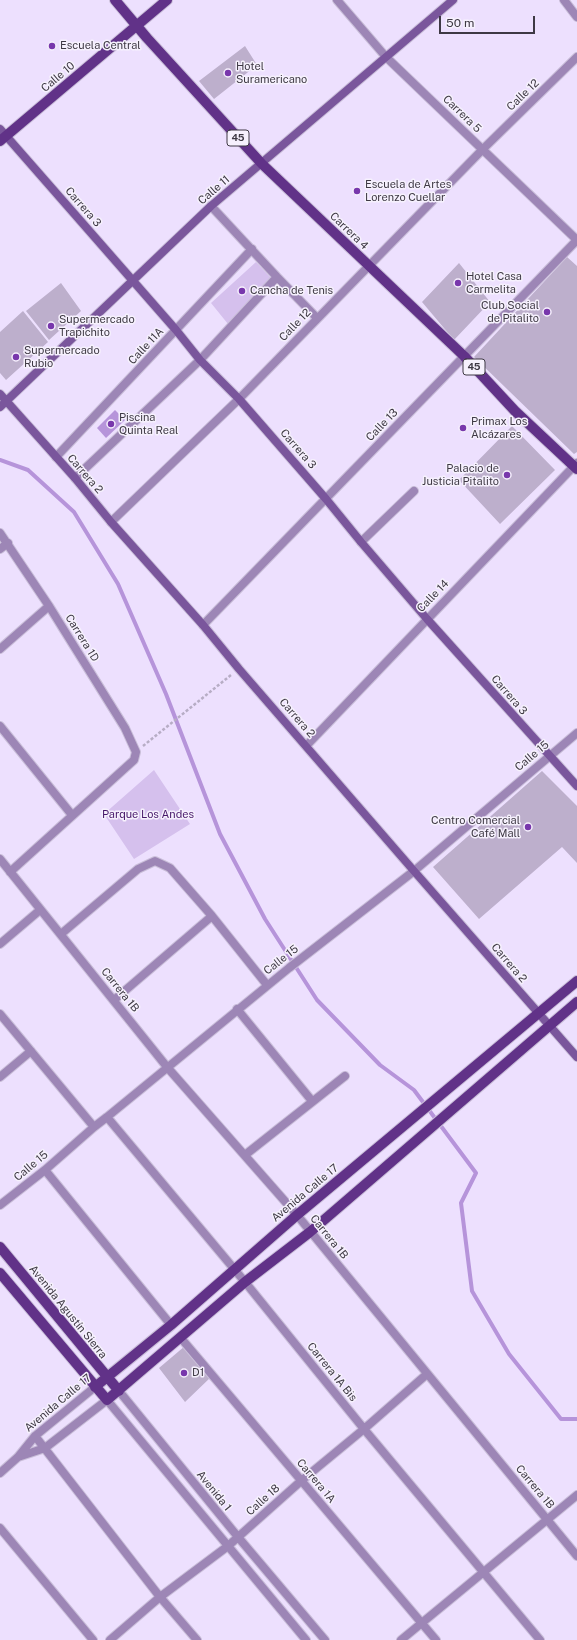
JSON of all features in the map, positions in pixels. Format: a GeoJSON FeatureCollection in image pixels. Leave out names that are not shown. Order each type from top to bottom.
{"type":"FeatureCollection","features":[{"type":"Feature","properties":{"kind":"main road","name":"Carrera 4"},"geometry":{"type":"LineString","coordinates":[[115,0],[262,164],[464,356],[515,411],[576,466]]}},
{"type":"Feature","properties":{"kind":"main road","name":"Calle 10"},"geometry":{"type":"LineString","coordinates":[[2,135],[167,0]]}},
{"type":"Feature","properties":{"kind":"main road","name":"Calle 11"},"geometry":{"type":"LineString","coordinates":[[3,404],[212,206],[453,0]]}},
{"type":"Feature","properties":{"kind":"main road","name":"Carrera 3"},"geometry":{"type":"LineString","coordinates":[[2,135],[133,280],[200,360],[239,399],[427,619],[577,786]]}},
{"type":"Feature","properties":{"kind":"main road","name":"Carrera 2"},"geometry":{"type":"LineString","coordinates":[[0,394],[3,404],[11,405],[577,1058]]}},
{"type":"Feature","properties":{"kind":"main road","name":"Avenida Calle 17"},"geometry":{"type":"LineString","coordinates":[[95,1387],[171,1325],[297,1216],[577,981]]}},
{"type":"Feature","properties":{"kind":"main road"},"geometry":{"type":"LineString","coordinates":[[0,1273],[107,1400],[245,1282],[310,1232],[577,1002]]}},
{"type":"Feature","properties":{"kind":"main road","name":"Avenida Agustín Sierra"},"geometry":{"type":"LineString","coordinates":[[0,1247],[119,1391]]}},
{"type":"Feature","properties":{"kind":"street","name":"Carrera 5"},"geometry":{"type":"LineString","coordinates":[[337,0],[386,56],[577,240]]}},
{"type":"Feature","properties":{"kind":"street"},"geometry":{"type":"LineString","coordinates":[[564,0],[577,17]]}},
{"type":"Feature","properties":{"kind":"street","name":"Calle 12"},"geometry":{"type":"LineString","coordinates":[[111,522],[239,399],[317,318],[370,267],[483,149],[577,57]]}},
{"type":"Feature","properties":{"kind":"street"},"geometry":{"type":"LineString","coordinates":[[212,206],[317,318]]}},
{"type":"Feature","properties":{"kind":"street","name":"Calle 13"},"geometry":{"type":"LineString","coordinates":[[203,625],[577,240]]}},
{"type":"Feature","properties":{"kind":"street","name":"Calle 11A"},"geometry":{"type":"LineString","coordinates":[[56,457],[252,249]]}},
{"type":"Feature","properties":{"kind":"street"},"geometry":{"type":"LineString","coordinates":[[75,478],[200,360],[277,277]]}},
{"type":"Feature","properties":{"kind":"street","name":"Calle 14"},"geometry":{"type":"LineString","coordinates":[[307,745],[576,466]]}},
{"type":"Feature","properties":{"kind":"street"},"geometry":{"type":"LineString","coordinates":[[361,542],[414,491]]}},
{"type":"Feature","properties":{"kind":"street","name":"Carrera 1D"},"geometry":{"type":"LineString","coordinates":[[0,533],[49,606],[125,728],[135,756]]}},
{"type":"Feature","properties":{"kind":"street"},"geometry":{"type":"LineString","coordinates":[[0,549],[8,543]]}},
{"type":"Feature","properties":{"kind":"street"},"geometry":{"type":"LineString","coordinates":[[0,650],[49,606]]}},
{"type":"Feature","properties":{"kind":"street"},"geometry":{"type":"LineString","coordinates":[[0,726],[72,815]]}},
{"type":"Feature","properties":{"kind":"street","name":"Calle 15"},"geometry":{"type":"LineString","coordinates":[[0,1205],[237,1009],[414,871],[577,733]]}},
{"type":"Feature","properties":{"kind":"street"},"geometry":{"type":"LineString","coordinates":[[10,872],[135,756]]}},
{"type":"Feature","properties":{"kind":"street","name":"Carrera 1B"},"geometry":{"type":"LineString","coordinates":[[0,859],[167,1066],[297,1216],[577,1556]]}},
{"type":"Feature","properties":{"kind":"street"},"geometry":{"type":"LineString","coordinates":[[61,934],[138,869],[155,861],[170,868],[212,916],[267,985]]}},
{"type":"Feature","properties":{"kind":"street"},"geometry":{"type":"LineString","coordinates":[[0,944],[40,910]]}},
{"type":"Feature","properties":{"kind":"street"},"geometry":{"type":"LineString","coordinates":[[114,1000],[212,916]]}},
{"type":"Feature","properties":{"kind":"street"},"geometry":{"type":"LineString","coordinates":[[237,1009],[312,1101]]}},
{"type":"Feature","properties":{"kind":"street"},"geometry":{"type":"LineString","coordinates":[[0,1014],[94,1126]]}},
{"type":"Feature","properties":{"kind":"street"},"geometry":{"type":"LineString","coordinates":[[0,1077],[31,1051]]}},
{"type":"Feature","properties":{"kind":"street"},"geometry":{"type":"LineString","coordinates":[[245,1155],[345,1076]]}},
{"type":"Feature","properties":{"kind":"street","name":"Carrera 1A Bis"},"geometry":{"type":"LineString","coordinates":[[107,1117],[540,1640]]}},
{"type":"Feature","properties":{"kind":"street"},"geometry":{"type":"LineString","coordinates":[[44,1170],[171,1325]]}},
{"type":"Feature","properties":{"kind":"street","name":"Carrera 1A"},"geometry":{"type":"LineString","coordinates":[[180,1337],[436,1640]]}},
{"type":"Feature","properties":{"kind":"street","name":"Calle 18"},"geometry":{"type":"LineString","coordinates":[[110,1640],[160,1597],[228,1546],[301,1481],[427,1374]]}},
{"type":"Feature","properties":{"kind":"street","name":"Avenida Calle 17"},"geometry":{"type":"LineString","coordinates":[[18,1457],[35,1436],[95,1387]]}},
{"type":"Feature","properties":{"kind":"street","name":"Avenida 1"},"geometry":{"type":"LineString","coordinates":[[119,1391],[238,1537],[325,1640]]}},
{"type":"Feature","properties":{"kind":"street"},"geometry":{"type":"LineString","coordinates":[[0,1473],[18,1457],[45,1448],[107,1400],[306,1640]]}},
{"type":"Feature","properties":{"kind":"street"},"geometry":{"type":"LineString","coordinates":[[35,1436],[160,1597],[197,1640]]}},
{"type":"Feature","properties":{"kind":"street"},"geometry":{"type":"LineString","coordinates":[[401,1640],[547,1518],[577,1495]]}},
{"type":"Feature","properties":{"kind":"street"},"geometry":{"type":"LineString","coordinates":[[0,1528],[93,1640]]}},
{"type":"Feature","properties":{"kind":"path"},"geometry":{"type":"LineString","coordinates":[[135,756],[170,724],[239,669]]}},
{"type":"Feature","properties":{"kind":"green space","name":"Cancha de Tenis"},"geometry":{"type":"Polygon","coordinates":[[[256,262],[272,279],[228,324],[211,303],[256,262]]]}},
{"type":"Feature","properties":{"kind":"green space","name":"Parque Los Andes"},"geometry":{"type":"Polygon","coordinates":[[[154,770],[190,824],[134,859],[104,814],[154,770]]]}},
{"type":"Feature","properties":{"kind":"shaded area","name":"Piscina Quinta Real"},"geometry":{"type":"Polygon","coordinates":[[[115,410],[125,420],[106,438],[97,428],[115,410]]]}},
{"type":"Feature","properties":{"kind":"building","name":"Hotel Suramericano"},"geometry":{"type":"Polygon","coordinates":[[[245,46],[257,65],[214,99],[199,81],[245,46]]]}},
{"type":"Feature","properties":{"kind":"building","name":"Club Social de Pitalito"},"geometry":{"type":"Polygon","coordinates":[[[567,257],[577,266],[577,452],[574,454],[474,357],[567,257]]]}},
{"type":"Feature","properties":{"kind":"building","name":"Hotel Casa Carmelita"},"geometry":{"type":"Polygon","coordinates":[[[459,263],[490,302],[454,340],[422,302],[459,263]]]}},
{"type":"Feature","properties":{"kind":"building","name":"Supermercado Trapichito"},"geometry":{"type":"Polygon","coordinates":[[[61,283],[81,311],[49,340],[26,311],[61,283]]]}},
{"type":"Feature","properties":{"kind":"building","name":"Supermercado Rubio"},"geometry":{"type":"Polygon","coordinates":[[[23,311],[48,342],[6,380],[0,373],[0,332],[23,311]]]}},
{"type":"Feature","properties":{"kind":"building","name":"Palacio de Justicia Pitalito"},"geometry":{"type":"Polygon","coordinates":[[[512,426],[555,470],[500,524],[459,480],[512,426]]]}},
{"type":"Feature","properties":{"kind":"building","name":"Centro Comercial Café Mall"},"geometry":{"type":"Polygon","coordinates":[[[542,771],[577,806],[577,863],[562,847],[479,919],[433,867],[542,771]]]}},
{"type":"Feature","properties":{"kind":"building","name":"D1"},"geometry":{"type":"Polygon","coordinates":[[[185,1346],[211,1377],[185,1402],[159,1368],[185,1346]]]}},
{"type":"Feature","properties":{"kind":"waterway"},"geometry":{"type":"LineString","coordinates":[[0,460],[28,470],[74,512],[118,584],[166,694],[220,834],[265,919],[317,1000],[380,1065],[414,1090],[476,1173],[461,1203],[472,1291],[509,1354],[561,1419],[577,1419]]}},
{"type":"Feature","properties":{"kind":"place","name":"Escuela Central"},"geometry":{"type":"Point","coordinates":[52,46]}},
{"type":"Feature","properties":{"kind":"place","name":"Hotel Suramericano"},"geometry":{"type":"Point","coordinates":[228,73]}},
{"type":"Feature","properties":{"kind":"place","name":"Escuela de Artes Lorenzo Cuellar"},"geometry":{"type":"Point","coordinates":[357,191]}},
{"type":"Feature","properties":{"kind":"place","name":"Hotel Casa Carmelita"},"geometry":{"type":"Point","coordinates":[458,283]}},
{"type":"Feature","properties":{"kind":"place","name":"Cancha de Tenis"},"geometry":{"type":"Point","coordinates":[242,291]}},
{"type":"Feature","properties":{"kind":"place","name":"Club Social de Pitalito"},"geometry":{"type":"Point","coordinates":[547,312]}},
{"type":"Feature","properties":{"kind":"place","name":"Supermercado Trapichito"},"geometry":{"type":"Point","coordinates":[51,326]}},
{"type":"Feature","properties":{"kind":"place","name":"Supermercado Rubio"},"geometry":{"type":"Point","coordinates":[16,357]}},
{"type":"Feature","properties":{"kind":"place","name":"Piscina Quinta Real"},"geometry":{"type":"Point","coordinates":[111,424]}},
{"type":"Feature","properties":{"kind":"place","name":"Primax Los Alcázares"},"geometry":{"type":"Point","coordinates":[463,428]}},
{"type":"Feature","properties":{"kind":"place","name":"Palacio de Justicia Pitalito"},"geometry":{"type":"Point","coordinates":[507,475]}},
{"type":"Feature","properties":{"kind":"place","name":"Centro Comercial Café Mall"},"geometry":{"type":"Point","coordinates":[528,827]}},
{"type":"Feature","properties":{"kind":"place","name":"D1"},"geometry":{"type":"Point","coordinates":[184,1373]}}]}
